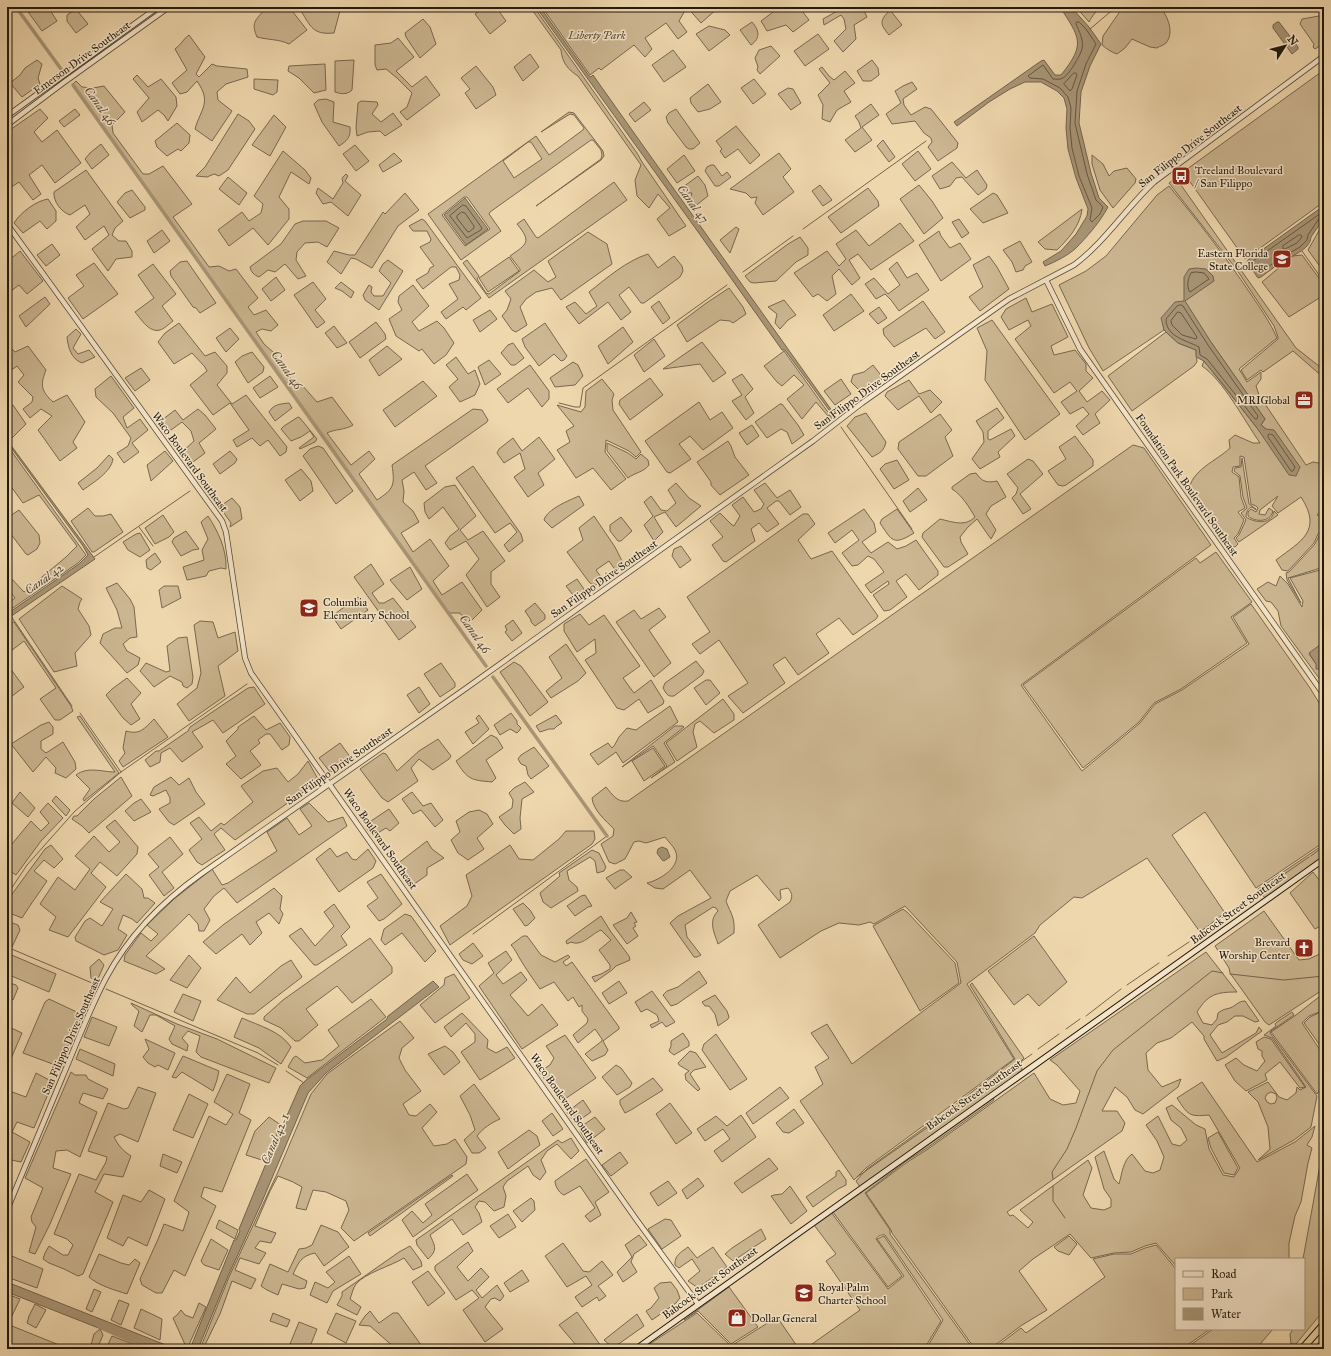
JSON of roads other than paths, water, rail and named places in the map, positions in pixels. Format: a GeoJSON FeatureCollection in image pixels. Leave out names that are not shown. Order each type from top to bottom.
{"type":"FeatureCollection","features":[{"type":"Feature","properties":{"kind":"highway"},"geometry":{"type":"LineString","coordinates":[[1302,1349],[1324,1324]]}},
{"type":"Feature","properties":{"kind":"highway"},"geometry":{"type":"LineString","coordinates":[[1318,1349],[1324,1342]]}},
{"type":"Feature","properties":{"kind":"main road","name":"Babcock Street Southeast"},"geometry":{"type":"LineString","coordinates":[[636,1349],[1324,859]]}},
{"type":"Feature","properties":{"kind":"street","name":"Emerson Drive Southeast"},"geometry":{"type":"LineString","coordinates":[[7,116],[158,7]]}},
{"type":"Feature","properties":{"kind":"street","name":"Emerson Drive Southeast"},"geometry":{"type":"LineString","coordinates":[[7,125],[169,7]]}},
{"type":"Feature","properties":{"kind":"street","name":"San Filippo Drive Southeast"},"geometry":{"type":"LineString","coordinates":[[7,1210],[98,993],[115,963],[131,941],[164,904],[190,882],[471,685],[813,441],[862,403],[1008,299],[1064,271],[1082,259],[1154,182],[1324,56]]}},
{"type":"Feature","properties":{"kind":"street","name":"Waco Boulevard Southeast"},"geometry":{"type":"LineString","coordinates":[[7,224],[222,521],[226,532],[245,658],[251,673],[636,1219],[698,1304]]}},
{"type":"Feature","properties":{"kind":"street","name":"Foundation Park Boulevard Southeast"},"geometry":{"type":"LineString","coordinates":[[1046,280],[1080,349],[1324,695]]}},
{"type":"Feature","properties":{"kind":"water"},"geometry":{"type":"Polygon","coordinates":[[[536,7],[540,7],[589,76],[591,77],[593,75],[835,415],[831,420],[829,418],[832,414],[785,350],[782,350],[536,7]]]}},
{"type":"Feature","properties":{"kind":"water"},"geometry":{"type":"Polygon","coordinates":[[[1060,7],[1071,7],[1089,27],[1101,44],[1090,66],[1081,92],[1079,123],[1091,173],[1099,198],[1108,207],[1093,229],[1075,249],[1061,259],[1045,266],[1043,262],[1061,251],[1076,234],[1087,216],[1088,209],[1076,178],[1068,149],[1066,128],[1067,109],[1064,98],[1057,91],[1041,82],[1025,82],[989,102],[957,126],[954,122],[1041,61],[1044,60],[1055,75],[1061,75],[1074,56],[1077,48],[1077,41],[1076,34],[1072,26],[1060,7]]]}},
{"type":"Feature","properties":{"kind":"water"},"geometry":{"type":"Polygon","coordinates":[[[1279,22],[1298,47],[1298,49],[1292,54],[1273,28],[1273,25],[1279,22]]]}},
{"type":"Feature","properties":{"kind":"water"},"geometry":{"type":"Polygon","coordinates":[[[465,198],[488,229],[466,245],[444,215],[465,198]]]}},
{"type":"Feature","properties":{"kind":"water"},"geometry":{"type":"Polygon","coordinates":[[[1322,207],[1324,208],[1324,218],[1311,237],[1307,246],[1258,278],[1247,262],[1248,260],[1322,207]]]}},
{"type":"Feature","properties":{"kind":"water"},"geometry":{"type":"Polygon","coordinates":[[[1189,269],[1206,269],[1213,276],[1214,281],[1185,301],[1211,342],[1265,419],[1261,425],[1266,429],[1274,430],[1300,467],[1296,476],[1289,475],[1257,428],[1222,383],[1204,361],[1196,357],[1196,350],[1178,343],[1164,330],[1161,318],[1175,302],[1184,301],[1184,277],[1189,269]]]}},
{"type":"Feature","properties":{"kind":"water"},"geometry":{"type":"Polygon","coordinates":[[[7,440],[95,559],[7,619],[7,614],[79,564],[88,555],[7,440]]]}},
{"type":"Feature","properties":{"kind":"water"},"geometry":{"type":"Polygon","coordinates":[[[1324,642],[1324,667],[1322,669],[1316,669],[1316,664],[1309,653],[1324,642]]]}},
{"type":"Feature","properties":{"kind":"water"},"geometry":{"type":"Polygon","coordinates":[[[662,847],[667,849],[670,857],[664,861],[657,853],[658,849],[662,847]]]}},
{"type":"Feature","properties":{"kind":"water"},"geometry":{"type":"Polygon","coordinates":[[[433,981],[439,987],[326,1073],[308,1093],[261,1204],[228,1276],[198,1349],[190,1349],[234,1240],[236,1240],[240,1231],[239,1229],[267,1161],[300,1086],[387,1019],[388,1016],[433,981]]]}},
{"type":"Feature","properties":{"kind":"water"},"geometry":{"type":"Polygon","coordinates":[[[7,1282],[176,1349],[152,1349],[7,1292],[7,1282]]]}},
{"type":"Feature","properties":{"kind":"waterway","name":"Canal 46"},"geometry":{"type":"LineString","coordinates":[[16,7],[61,69]]}},
{"type":"Feature","properties":{"kind":"waterway"},"geometry":{"type":"LineString","coordinates":[[1090,29],[1116,7]]}},
{"type":"Feature","properties":{"kind":"waterway","name":"Canal 46"},"geometry":{"type":"LineString","coordinates":[[73,85],[486,666]]}},
{"type":"Feature","properties":{"kind":"waterway"},"geometry":{"type":"LineString","coordinates":[[803,229],[926,141]]}},
{"type":"Feature","properties":{"kind":"waterway"},"geometry":{"type":"LineString","coordinates":[[743,272],[793,236]]}},
{"type":"Feature","properties":{"kind":"waterway"},"geometry":{"type":"LineString","coordinates":[[1302,251],[1324,282]]}},
{"type":"Feature","properties":{"kind":"waterway"},"geometry":{"type":"LineString","coordinates":[[559,403],[580,407],[583,388],[727,285]]}},
{"type":"Feature","properties":{"kind":"waterway"},"geometry":{"type":"LineString","coordinates":[[841,427],[912,529]]}},
{"type":"Feature","properties":{"kind":"waterway"},"geometry":{"type":"LineString","coordinates":[[94,557],[190,491]]}},
{"type":"Feature","properties":{"kind":"waterway"},"geometry":{"type":"LineString","coordinates":[[139,527],[153,546]]}},
{"type":"Feature","properties":{"kind":"waterway"},"geometry":{"type":"LineString","coordinates":[[11,616],[72,706]]}},
{"type":"Feature","properties":{"kind":"waterway","name":"Canal 46"},"geometry":{"type":"LineString","coordinates":[[493,677],[607,836]]}},
{"type":"Feature","properties":{"kind":"waterway"},"geometry":{"type":"LineString","coordinates":[[7,895],[27,865],[75,811],[121,772],[247,684]]}},
{"type":"Feature","properties":{"kind":"waterway"},"geometry":{"type":"LineString","coordinates":[[80,713],[121,772]]}},
{"type":"Feature","properties":{"kind":"waterway"},"geometry":{"type":"LineString","coordinates":[[473,934],[607,836]]}},
{"type":"Feature","properties":{"kind":"waterway"},"geometry":{"type":"LineString","coordinates":[[1311,856],[1324,846]]}},
{"type":"Feature","properties":{"kind":"waterway"},"geometry":{"type":"LineString","coordinates":[[1232,910],[1309,857]]}},
{"type":"Feature","properties":{"kind":"waterway"},"geometry":{"type":"LineString","coordinates":[[1195,937],[1226,915]]}},
{"type":"Feature","properties":{"kind":"waterway"},"geometry":{"type":"LineString","coordinates":[[1168,956],[1189,942]]}},
{"type":"Feature","properties":{"kind":"waterway"},"geometry":{"type":"LineString","coordinates":[[7,947],[92,983]]}},
{"type":"Feature","properties":{"kind":"waterway"},"geometry":{"type":"LineString","coordinates":[[1127,985],[1159,963]]}},
{"type":"Feature","properties":{"kind":"waterway"},"geometry":{"type":"LineString","coordinates":[[1053,1179],[1052,1172],[1067,1149],[1097,1071],[1113,1050],[1212,971],[1223,973]]}},
{"type":"Feature","properties":{"kind":"waterway"},"geometry":{"type":"LineString","coordinates":[[1230,974],[1284,980],[1324,976]]}},
{"type":"Feature","properties":{"kind":"waterway"},"geometry":{"type":"LineString","coordinates":[[106,989],[258,1053],[278,1065]]}},
{"type":"Feature","properties":{"kind":"waterway"},"geometry":{"type":"LineString","coordinates":[[1086,1016],[1121,989]]}},
{"type":"Feature","properties":{"kind":"waterway"},"geometry":{"type":"LineString","coordinates":[[1066,1029],[1080,1019]]}},
{"type":"Feature","properties":{"kind":"waterway"},"geometry":{"type":"LineString","coordinates":[[1038,1049],[1059,1034]]}},
{"type":"Feature","properties":{"kind":"waterway"},"geometry":{"type":"LineString","coordinates":[[857,1177],[1032,1054]]}},
{"type":"Feature","properties":{"kind":"waterway"},"geometry":{"type":"LineString","coordinates":[[286,1071],[304,1083]]}},
{"type":"Feature","properties":{"kind":"waterway"},"geometry":{"type":"LineString","coordinates":[[1053,1186],[1053,1201],[1065,1218]]}},
{"type":"Feature","properties":{"kind":"waterway","name":"Canal 42-1"},"geometry":{"type":"LineString","coordinates":[[99,1327],[149,1349]]}},
{"type":"Feature","properties":{"kind":"place","name":"Treeland Boulevard / San Filippo"},"geometry":{"type":"Point","coordinates":[1181,176]}},
{"type":"Feature","properties":{"kind":"place","name":"Eastern Florida State College"},"geometry":{"type":"Point","coordinates":[1282,259]}},
{"type":"Feature","properties":{"kind":"place","name":"MRIGlobal"},"geometry":{"type":"Point","coordinates":[1304,400]}},
{"type":"Feature","properties":{"kind":"place","name":"Columbia Elementary School"},"geometry":{"type":"Point","coordinates":[309,608]}},
{"type":"Feature","properties":{"kind":"place","name":"Brevard Worship Center"},"geometry":{"type":"Point","coordinates":[1304,948]}},
{"type":"Feature","properties":{"kind":"place","name":"Royal Palm Charter School"},"geometry":{"type":"Point","coordinates":[804,1293]}},
{"type":"Feature","properties":{"kind":"place","name":"Dollar General"},"geometry":{"type":"Point","coordinates":[737,1318]}},
{"type":"Feature","properties":{"kind":"park label","name":"Liberty Park"},"geometry":{"type":"Point","coordinates":[597,35]}},
{"type":"Feature","properties":{"kind":"water label","name":"Canal 47"},"geometry":{"type":"Point","coordinates":[693,204]}},
{"type":"Feature","properties":{"kind":"water label","name":"Canal 42"},"geometry":{"type":"Point","coordinates":[44,579]}}]}
